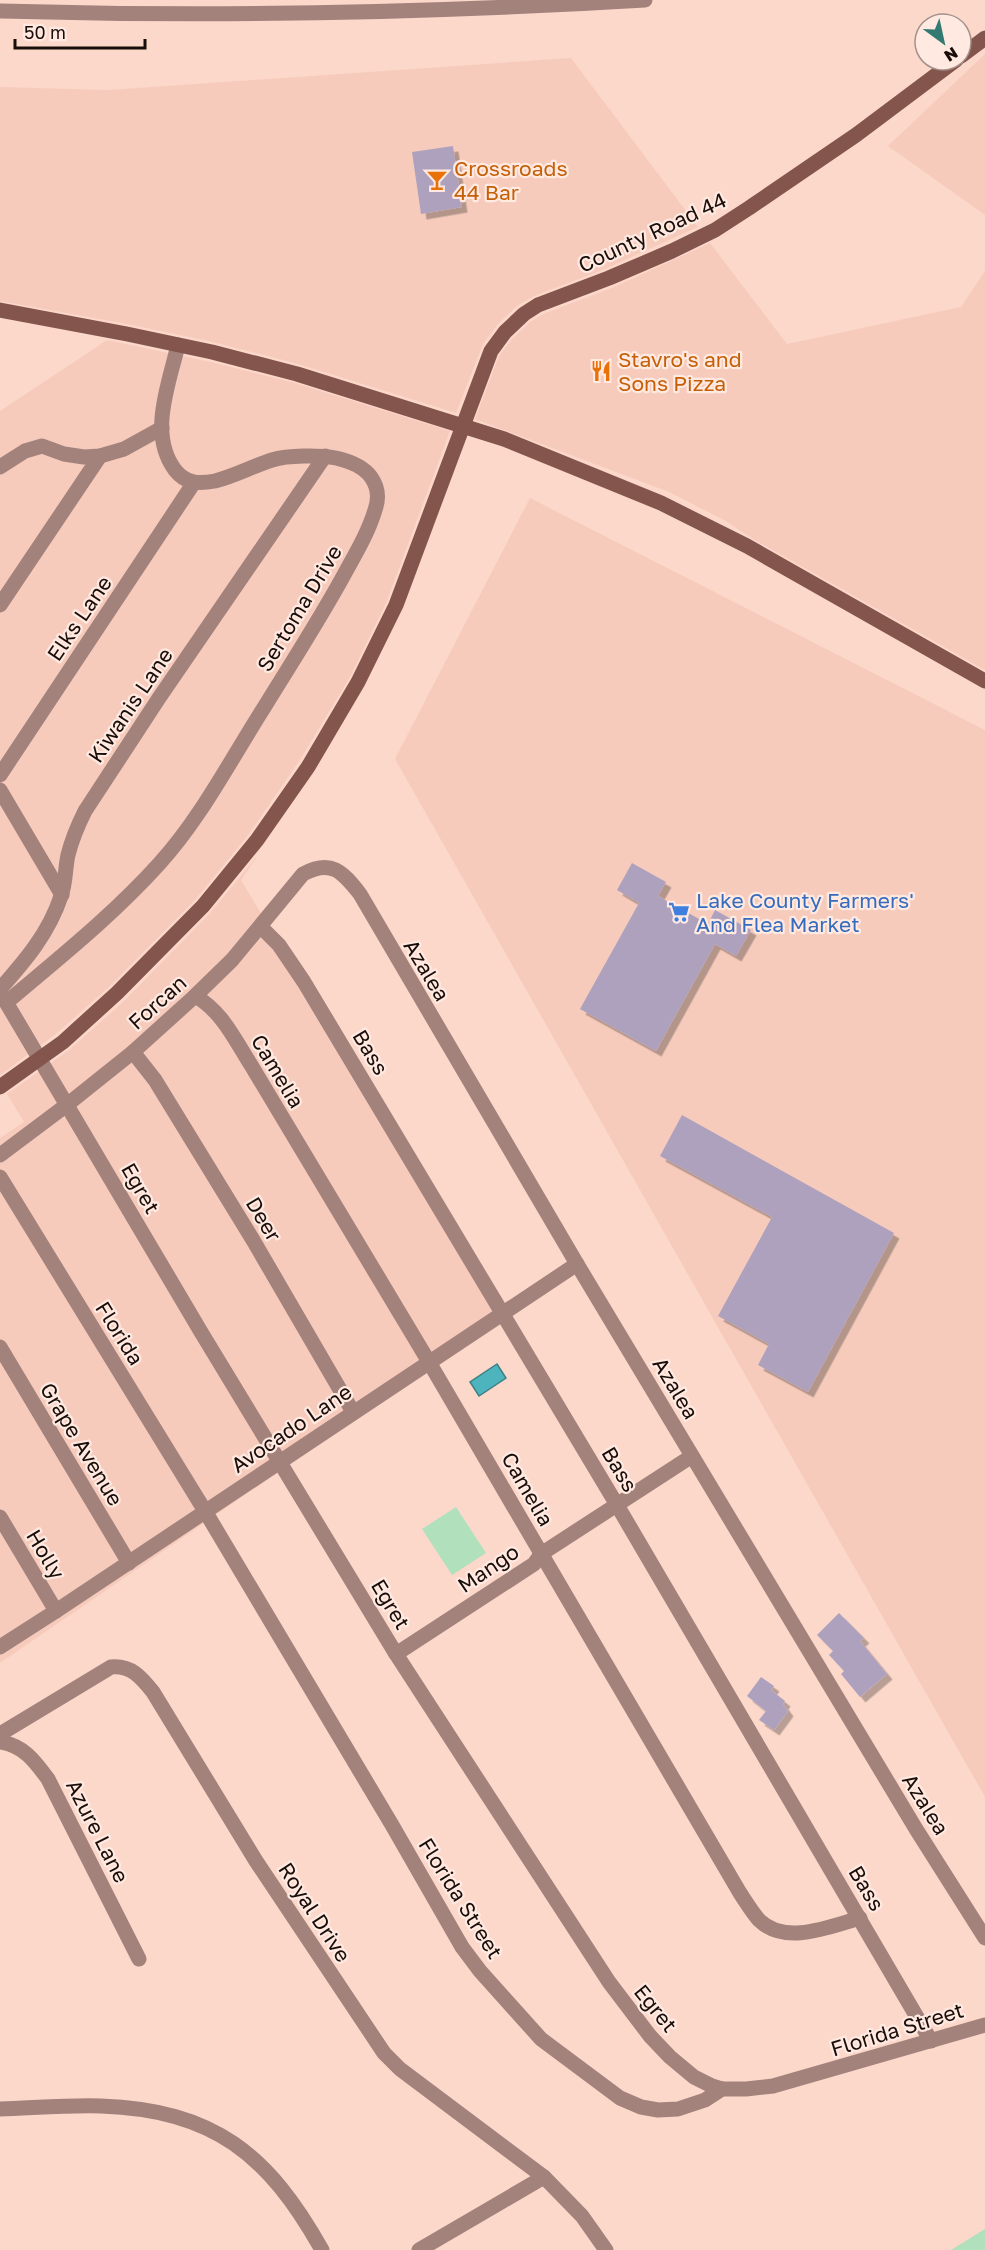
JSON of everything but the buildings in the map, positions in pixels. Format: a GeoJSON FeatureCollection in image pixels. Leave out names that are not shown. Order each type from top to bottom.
{"type":"FeatureCollection","features":[{"type":"Feature","properties":{"kind":"main road","name":"County Road 44"},"geometry":{"type":"LineString","coordinates":[[0,1087],[63,1042],[117,993],[203,906],[257,840],[308,766],[358,682],[396,605],[491,351],[504,332],[538,305],[609,278],[715,230],[856,135],[940,72]]}},
{"type":"Feature","properties":{"kind":"main road"},"geometry":{"type":"LineString","coordinates":[[0,310],[178,345],[297,374],[504,439],[662,503],[747,546],[985,681]]}},
{"type":"Feature","properties":{"kind":"street"},"geometry":{"type":"LineString","coordinates":[[0,11],[149,14],[336,12],[645,0]]}},
{"type":"Feature","properties":{"kind":"street"},"geometry":{"type":"LineString","coordinates":[[178,345],[164,399],[162,428],[170,464],[179,475],[193,484]]}},
{"type":"Feature","properties":{"kind":"street"},"geometry":{"type":"LineString","coordinates":[[0,467],[25,451],[42,446],[75,455],[100,456],[124,448],[162,428]]}},
{"type":"Feature","properties":{"kind":"street"},"geometry":{"type":"LineString","coordinates":[[0,605],[100,456]]}},
{"type":"Feature","properties":{"kind":"street","name":"Sertoma Drive"},"geometry":{"type":"LineString","coordinates":[[2,995],[92,929],[131,894],[161,862],[194,820],[326,609],[365,537],[376,508],[378,495],[370,476],[361,467],[345,460],[325,456],[275,459],[216,481],[193,484]]}},
{"type":"Feature","properties":{"kind":"street","name":"Kiwanis Lane"},"geometry":{"type":"LineString","coordinates":[[2,995],[45,934],[62,895],[68,855],[85,811],[159,698],[325,456]]}},
{"type":"Feature","properties":{"kind":"street","name":"Elks Lane"},"geometry":{"type":"LineString","coordinates":[[0,775],[193,484]]}},
{"type":"Feature","properties":{"kind":"street"},"geometry":{"type":"LineString","coordinates":[[0,790],[62,895]]}},
{"type":"Feature","properties":{"kind":"street","name":"Forcan"},"geometry":{"type":"LineString","coordinates":[[0,1155],[133,1052],[232,960],[303,874],[316,867],[325,866]]}},
{"type":"Feature","properties":{"kind":"street","name":"Azalea"},"geometry":{"type":"LineString","coordinates":[[325,866],[335,870],[351,882],[360,894],[577,1264],[910,1819],[985,1938]]}},
{"type":"Feature","properties":{"kind":"street","name":"Bass"},"geometry":{"type":"LineString","coordinates":[[261,927],[279,945],[304,982],[617,1505],[931,2041]]}},
{"type":"Feature","properties":{"kind":"street","name":"Egret"},"geometry":{"type":"LineString","coordinates":[[2,995],[195,1322],[396,1654],[609,1982],[650,2036],[670,2057],[694,2077],[722,2089]]}},
{"type":"Feature","properties":{"kind":"street","name":"Camelia"},"geometry":{"type":"LineString","coordinates":[[195,996],[210,1005],[221,1018],[429,1362],[740,1893],[759,1920],[770,1928],[797,1933],[860,1918]]}},
{"type":"Feature","properties":{"kind":"street","name":"Deer"},"geometry":{"type":"LineString","coordinates":[[133,1052],[162,1090],[353,1412]]}},
{"type":"Feature","properties":{"kind":"street","name":"Florida"},"geometry":{"type":"LineString","coordinates":[[0,1177],[205,1511]]}},
{"type":"Feature","properties":{"kind":"street","name":"Avocado Lane"},"geometry":{"type":"LineString","coordinates":[[0,1647],[577,1264]]}},
{"type":"Feature","properties":{"kind":"street","name":"Grape Avenue"},"geometry":{"type":"LineString","coordinates":[[0,1347],[129,1563]]}},
{"type":"Feature","properties":{"kind":"street","name":"Mango"},"geometry":{"type":"LineString","coordinates":[[396,1654],[534,1564],[542,1554],[692,1456]]}},
{"type":"Feature","properties":{"kind":"street","name":"Florida Street"},"geometry":{"type":"LineString","coordinates":[[205,1511],[462,1947],[480,1971],[541,2039],[620,2098],[641,2107],[658,2110],[678,2109],[705,2100],[722,2089],[773,2086],[985,2025]]}},
{"type":"Feature","properties":{"kind":"street","name":"Holly"},"geometry":{"type":"LineString","coordinates":[[0,1517],[56,1611]]}},
{"type":"Feature","properties":{"kind":"street","name":"Royal Drive"},"geometry":{"type":"LineString","coordinates":[[0,1734],[111,1667],[121,1666],[132,1670],[142,1678],[153,1692],[256,1861],[384,2053],[400,2069],[544,2177],[582,2216],[606,2250]]}},
{"type":"Feature","properties":{"kind":"street","name":"Azure Lane"},"geometry":{"type":"LineString","coordinates":[[0,1742],[23,1749],[48,1779],[139,1959]]}},
{"type":"Feature","properties":{"kind":"street"},"geometry":{"type":"LineString","coordinates":[[0,2109],[100,2106],[140,2109],[175,2116],[207,2128],[232,2141],[267,2171],[295,2205],[322,2250]]}},
{"type":"Feature","properties":{"kind":"street"},"geometry":{"type":"LineString","coordinates":[[419,2250],[544,2177]]}},
{"type":"Feature","properties":{"kind":"shaded area"},"geometry":{"type":"Polygon","coordinates":[[[985,54],[985,215],[888,146],[966,72],[973,72],[973,65],[985,54]]]}},
{"type":"Feature","properties":{"kind":"shaded area"},"geometry":{"type":"Polygon","coordinates":[[[571,58],[698,227],[605,269],[534,296],[517,306],[498,324],[483,344],[456,413],[298,364],[213,342],[0,301],[0,87],[108,90],[571,58]]]}},
{"type":"Feature","properties":{"kind":"shaded area"},"geometry":{"type":"Polygon","coordinates":[[[710,243],[787,344],[961,307],[985,271],[985,670],[753,539],[724,520],[669,492],[475,419],[499,356],[512,339],[530,322],[543,314],[614,287],[710,243]]]}},
{"type":"Feature","properties":{"kind":"shaded area"},"geometry":{"type":"Polygon","coordinates":[[[107,340],[295,383],[450,431],[387,601],[350,677],[300,760],[249,834],[196,899],[110,986],[56,1034],[0,1075],[0,411],[107,340]]]}},
{"type":"Feature","properties":{"kind":"shaded area"},"geometry":{"type":"Polygon","coordinates":[[[530,498],[985,730],[985,1797],[395,759],[530,498]]]}},
{"type":"Feature","properties":{"kind":"shaded area"},"geometry":{"type":"Polygon","coordinates":[[[259,854],[241,880],[502,1319],[0,1663],[0,1138],[24,1122],[7,1094],[69,1050],[124,1001],[210,913],[259,854]]]}},
{"type":"Feature","properties":{"kind":"green space"},"geometry":{"type":"Polygon","coordinates":[[[456,1507],[486,1553],[452,1575],[422,1529],[456,1507]]]}},
{"type":"Feature","properties":{"kind":"green space"},"geometry":{"type":"Polygon","coordinates":[[[985,2229],[985,2250],[951,2250],[985,2229]]]}},
{"type":"Feature","properties":{"kind":"water"},"geometry":{"type":"Polygon","coordinates":[[[497,1364],[506,1378],[479,1396],[470,1382],[497,1364]]]}},
{"type":"Feature","properties":{"kind":"place","name":"Crossroads 44 Bar"},"geometry":{"type":"Point","coordinates":[437,180]}},
{"type":"Feature","properties":{"kind":"place","name":"Stavro's and Sons Pizza"},"geometry":{"type":"Point","coordinates":[601,371]}},
{"type":"Feature","properties":{"kind":"place","name":"Lake County Farmers' And Flea Market"},"geometry":{"type":"Point","coordinates":[679,912]}}]}
